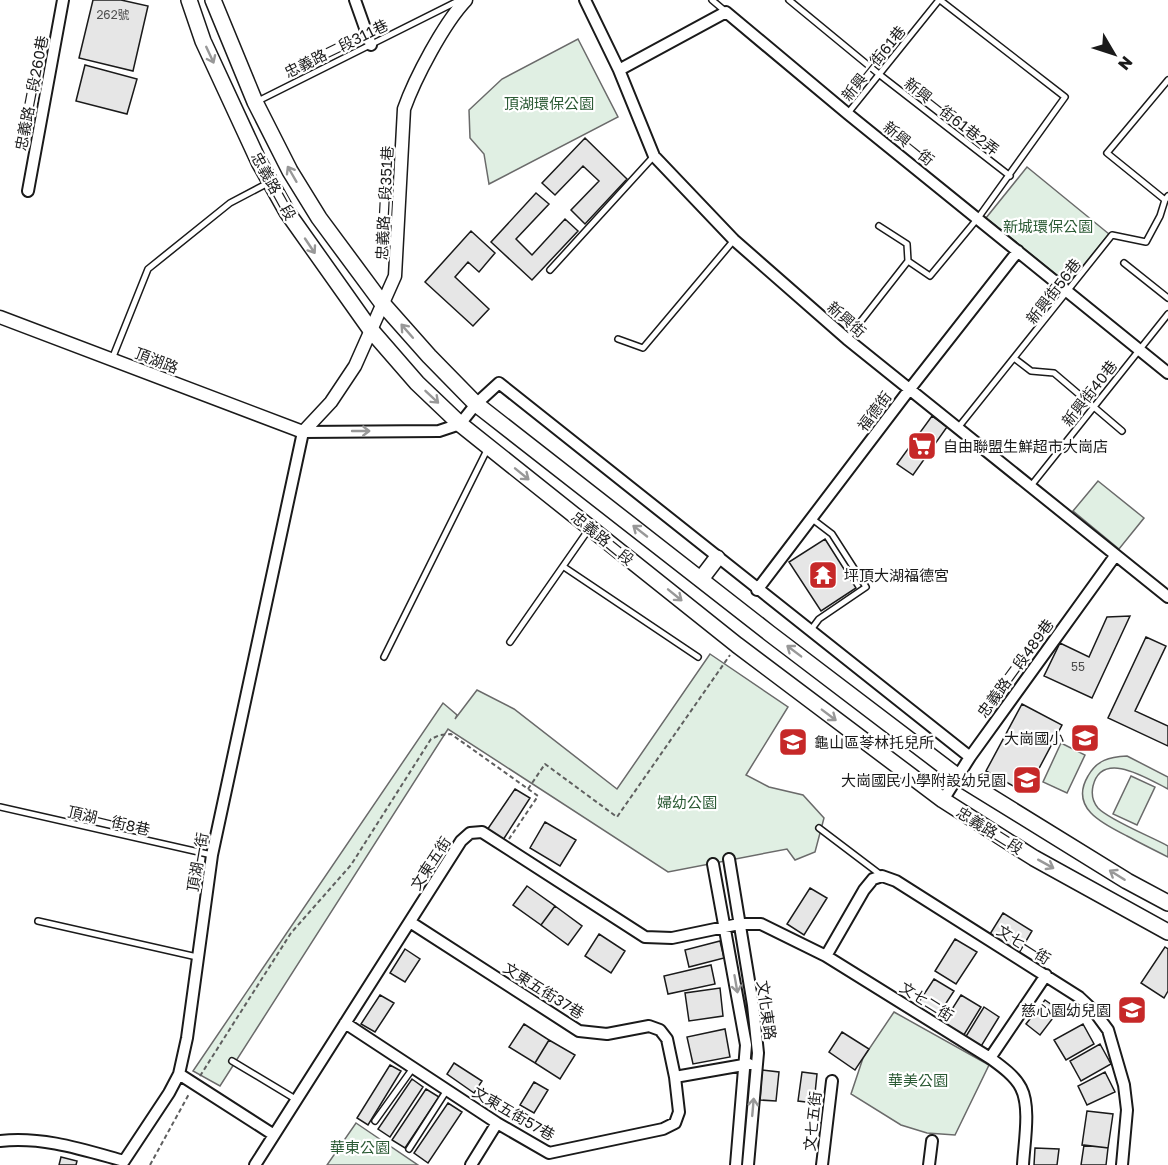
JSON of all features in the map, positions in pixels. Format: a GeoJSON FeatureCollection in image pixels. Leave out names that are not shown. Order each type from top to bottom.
{"type":"FeatureCollection","features":[{"type":"Feature","properties":{"kind":"main road","name":"忠義路二段"},"geometry":{"type":"LineString","coordinates":[[189,0],[203,41],[270,183],[317,257],[370,329],[417,383],[460,424],[737,645],[943,800],[1034,858],[1168,932]]}},
{"type":"Feature","properties":{"kind":"main road","name":"忠義路二段"},"geometry":{"type":"LineString","coordinates":[[213,0],[255,102],[290,171],[319,218],[382,303],[476,404],[957,776],[1127,881],[1168,903]]}},
{"type":"Feature","properties":{"kind":"main road"},"geometry":{"type":"LineString","coordinates":[[701,579],[717,558]]}},
{"type":"Feature","properties":{"kind":"street","name":"忠義路二段260巷"},"geometry":{"type":"LineString","coordinates":[[27,191],[63,0]]}},
{"type":"Feature","properties":{"kind":"street"},"geometry":{"type":"LineString","coordinates":[[355,0],[371,45]]}},
{"type":"Feature","properties":{"kind":"street","name":"忠義路二段351巷"},"geometry":{"type":"LineString","coordinates":[[370,329],[395,276],[404,109],[411,89],[456,11],[460,0]]}},
{"type":"Feature","properties":{"kind":"street","name":"新興街"},"geometry":{"type":"LineString","coordinates":[[585,0],[619,70],[654,156],[734,240],[847,339],[1168,597]]}},
{"type":"Feature","properties":{"kind":"street"},"geometry":{"type":"LineString","coordinates":[[619,70],[726,12]]}},
{"type":"Feature","properties":{"kind":"street","name":"新興一街"},"geometry":{"type":"LineString","coordinates":[[726,12],[1168,374]]}},
{"type":"Feature","properties":{"kind":"street","name":"福德街"},"geometry":{"type":"LineString","coordinates":[[757,590],[1018,251]]}},
{"type":"Feature","properties":{"kind":"street","name":"頂湖路"},"geometry":{"type":"LineString","coordinates":[[0,317],[303,432],[439,431],[460,424]]}},
{"type":"Feature","properties":{"kind":"street"},"geometry":{"type":"LineString","coordinates":[[303,432],[331,402],[355,366],[370,329]]}},
{"type":"Feature","properties":{"kind":"street"},"geometry":{"type":"LineString","coordinates":[[460,424],[476,404],[499,383],[970,757]]}},
{"type":"Feature","properties":{"kind":"street","name":"頂湖一街"},"geometry":{"type":"LineString","coordinates":[[0,1141],[20,1139],[65,1145],[124,1161],[179,1074],[187,1038],[213,855],[303,432]]}},
{"type":"Feature","properties":{"kind":"street","name":"忠義路二段489巷"},"geometry":{"type":"LineString","coordinates":[[943,800],[970,757],[1115,556]]}},
{"type":"Feature","properties":{"kind":"street","name":"文東五街"},"geometry":{"type":"LineString","coordinates":[[255,1165],[461,841],[470,833],[482,832],[645,937],[672,938],[739,924]]}},
{"type":"Feature","properties":{"kind":"street","name":"文化東路"},"geometry":{"type":"LineString","coordinates":[[729,860],[753,1005],[758,1053],[748,1165]]}},
{"type":"Feature","properties":{"kind":"street","name":"文化東路"},"geometry":{"type":"LineString","coordinates":[[713,864],[746,1045],[736,1165]]}},
{"type":"Feature","properties":{"kind":"street"},"geometry":{"type":"LineString","coordinates":[[826,956],[864,890],[873,879],[882,876]]}},
{"type":"Feature","properties":{"kind":"street","name":"文七一街"},"geometry":{"type":"LineString","coordinates":[[882,876],[896,881],[1079,997],[1108,1030],[1124,1085],[1127,1110],[1122,1165]]}},
{"type":"Feature","properties":{"kind":"street","name":"文東五街37巷"},"geometry":{"type":"LineString","coordinates":[[410,922],[579,1031],[607,1034],[649,1026],[660,1030],[667,1039],[675,1077]]}},
{"type":"Feature","properties":{"kind":"street","name":"文七二街"},"geometry":{"type":"LineString","coordinates":[[739,924],[761,924],[826,956],[1006,1070],[1021,1088],[1026,1106],[1023,1165]]}},
{"type":"Feature","properties":{"kind":"street"},"geometry":{"type":"LineString","coordinates":[[990,1058],[1046,975]]}},
{"type":"Feature","properties":{"kind":"street","name":"文東五街57巷"},"geometry":{"type":"LineString","coordinates":[[345,1023],[497,1123],[549,1153],[663,1129],[675,1123],[679,1112],[675,1077]]}},
{"type":"Feature","properties":{"kind":"street"},"geometry":{"type":"LineString","coordinates":[[675,1077],[757,1063]]}},
{"type":"Feature","properties":{"kind":"street"},"geometry":{"type":"LineString","coordinates":[[179,1074],[274,1135]]}},
{"type":"Feature","properties":{"kind":"street","name":"文七五街"},"geometry":{"type":"LineString","coordinates":[[822,1165],[832,1081]]}},
{"type":"Feature","properties":{"kind":"street"},"geometry":{"type":"LineString","coordinates":[[471,1165],[497,1123]]}},
{"type":"Feature","properties":{"kind":"street"},"geometry":{"type":"LineString","coordinates":[[929,1165],[932,1142]]}},
{"type":"Feature","properties":{"kind":"street"},"geometry":{"type":"LineString","coordinates":[[549,1153],[552,1165]]}},
{"type":"Feature","properties":{"kind":"lane","name":"忠義路二段311巷"},"geometry":{"type":"LineString","coordinates":[[255,102],[460,0]]}},
{"type":"Feature","properties":{"kind":"lane"},"geometry":{"type":"LineString","coordinates":[[712,0],[726,12]]}},
{"type":"Feature","properties":{"kind":"lane","name":"新興一街61巷2弄"},"geometry":{"type":"LineString","coordinates":[[789,0],[880,75],[1010,176]]}},
{"type":"Feature","properties":{"kind":"lane"},"geometry":{"type":"LineString","coordinates":[[908,261],[930,276],[1010,176],[1065,97],[939,0]]}},
{"type":"Feature","properties":{"kind":"lane","name":"新興一街61巷"},"geometry":{"type":"LineString","coordinates":[[848,114],[939,0]]}},
{"type":"Feature","properties":{"kind":"lane"},"geometry":{"type":"LineString","coordinates":[[1166,198],[1107,153],[1168,80]]}},
{"type":"Feature","properties":{"kind":"lane"},"geometry":{"type":"LineString","coordinates":[[550,270],[654,156]]}},
{"type":"Feature","properties":{"kind":"lane"},"geometry":{"type":"LineString","coordinates":[[112,359],[148,269],[230,202],[270,183]]}},
{"type":"Feature","properties":{"kind":"lane","name":"新興街56巷"},"geometry":{"type":"LineString","coordinates":[[957,429],[1112,235],[1146,242],[1160,216],[1166,198]]}},
{"type":"Feature","properties":{"kind":"lane"},"geometry":{"type":"LineString","coordinates":[[847,339],[908,261],[907,244],[879,226]]}},
{"type":"Feature","properties":{"kind":"lane"},"geometry":{"type":"LineString","coordinates":[[618,339],[644,348],[734,240]]}},
{"type":"Feature","properties":{"kind":"lane"},"geometry":{"type":"LineString","coordinates":[[1124,263],[1168,298]]}},
{"type":"Feature","properties":{"kind":"lane","name":"新興街40巷"},"geometry":{"type":"LineString","coordinates":[[1030,487],[1168,314]]}},
{"type":"Feature","properties":{"kind":"lane"},"geometry":{"type":"LineString","coordinates":[[1014,358],[1031,371],[1054,373],[1122,430]]}},
{"type":"Feature","properties":{"kind":"lane"},"geometry":{"type":"LineString","coordinates":[[384,657],[489,447]]}},
{"type":"Feature","properties":{"kind":"lane"},"geometry":{"type":"LineString","coordinates":[[809,631],[819,619],[866,587],[832,534],[811,518]]}},
{"type":"Feature","properties":{"kind":"lane"},"geometry":{"type":"LineString","coordinates":[[510,642],[590,527]]}},
{"type":"Feature","properties":{"kind":"lane"},"geometry":{"type":"LineString","coordinates":[[564,567],[698,657]]}},
{"type":"Feature","properties":{"kind":"lane","name":"頂湖一街8巷"},"geometry":{"type":"LineString","coordinates":[[0,807],[213,855]]}},
{"type":"Feature","properties":{"kind":"lane"},"geometry":{"type":"LineString","coordinates":[[819,828],[882,876]]}},
{"type":"Feature","properties":{"kind":"lane"},"geometry":{"type":"LineString","coordinates":[[38,921],[197,957]]}},
{"type":"Feature","properties":{"kind":"lane"},"geometry":{"type":"LineString","coordinates":[[232,1061],[297,1100]]}},
{"type":"Feature","properties":{"kind":"lane"},"geometry":{"type":"LineString","coordinates":[[375,1121],[413,1068]]}},
{"type":"Feature","properties":{"kind":"lane"},"geometry":{"type":"LineString","coordinates":[[409,1149],[447,1090]]}},
{"type":"Feature","properties":{"kind":"path"},"geometry":{"type":"LineString","coordinates":[[528,789],[545,764],[617,817],[737,645]]}},
{"type":"Feature","properties":{"kind":"path"},"geometry":{"type":"LineString","coordinates":[[150,1165],[195,1084],[291,933],[351,865],[432,739],[440,735],[451,734],[538,796],[505,846]]}},
{"type":"Feature","properties":{"kind":"green space","name":"頂湖環保公園"},"geometry":{"type":"Polygon","coordinates":[[[578,39],[618,117],[489,184],[484,154],[470,138],[469,110],[502,79],[578,39]]]}},
{"type":"Feature","properties":{"kind":"green space","name":"新城環保公園"},"geometry":{"type":"Polygon","coordinates":[[[1027,167],[1109,234],[1068,284],[986,218],[1027,167]]]}},
{"type":"Feature","properties":{"kind":"green space"},"geometry":{"type":"Polygon","coordinates":[[[1098,481],[1144,518],[1119,549],[1073,511],[1098,481]]]}},
{"type":"Feature","properties":{"kind":"green space","name":"婦幼公園"},"geometry":{"type":"Polygon","coordinates":[[[710,654],[788,707],[746,775],[769,787],[803,795],[824,818],[815,852],[795,860],[787,849],[668,872],[448,729],[220,1086],[193,1071],[443,703],[457,715],[455,719],[477,690],[514,709],[617,789],[710,654]]]}},
{"type":"Feature","properties":{"kind":"green space"},"geometry":{"type":"Polygon","coordinates":[[[1061,743],[1085,755],[1067,793],[1043,782],[1061,743]]]}},
{"type":"Feature","properties":{"kind":"green space"},"geometry":{"type":"Polygon","coordinates":[[[1127,756],[1168,777],[1168,789],[1126,770],[1106,769],[1098,775],[1093,786],[1094,801],[1098,808],[1111,818],[1168,846],[1168,857],[1108,826],[1091,814],[1086,806],[1083,787],[1095,766],[1104,760],[1127,756]]]}},
{"type":"Feature","properties":{"kind":"green space"},"geometry":{"type":"Polygon","coordinates":[[[1131,776],[1155,787],[1137,825],[1113,814],[1131,776]]]}},
{"type":"Feature","properties":{"kind":"green space","name":"華美公園"},"geometry":{"type":"Polygon","coordinates":[[[894,1012],[989,1065],[955,1135],[927,1133],[901,1125],[851,1094],[863,1058],[894,1012]]]}},
{"type":"Feature","properties":{"kind":"green space","name":"華東公園"},"geometry":{"type":"Polygon","coordinates":[[[356,1123],[418,1165],[327,1165],[356,1123]]]}},
{"type":"Feature","properties":{"kind":"building"},"geometry":{"type":"Polygon","coordinates":[[[93,0],[121,0],[148,6],[133,71],[79,58],[93,0]]]}},
{"type":"Feature","properties":{"kind":"building"},"geometry":{"type":"Polygon","coordinates":[[[85,65],[137,79],[127,114],[76,101],[85,65]]]}},
{"type":"Feature","properties":{"kind":"building"},"geometry":{"type":"Polygon","coordinates":[[[585,138],[627,179],[585,224],[571,210],[599,181],[583,166],[555,195],[542,183],[585,138]]]}},
{"type":"Feature","properties":{"kind":"building"},"geometry":{"type":"Polygon","coordinates":[[[536,193],[549,204],[516,239],[532,255],[565,219],[578,231],[532,280],[491,242],[536,193]]]}},
{"type":"Feature","properties":{"kind":"building"},"geometry":{"type":"Polygon","coordinates":[[[471,231],[495,253],[479,272],[468,262],[455,277],[489,309],[473,326],[425,282],[471,231]]]}},
{"type":"Feature","properties":{"kind":"building","name":"自由聯盟生鮮超市大崗店"},"geometry":{"type":"Polygon","coordinates":[[[932,416],[947,427],[913,475],[897,464],[932,416]]]}},
{"type":"Feature","properties":{"kind":"building","name":"坪頂大湖福德宮"},"geometry":{"type":"Polygon","coordinates":[[[825,539],[856,588],[821,611],[789,562],[825,539]]]}},
{"type":"Feature","properties":{"kind":"building"},"geometry":{"type":"Polygon","coordinates":[[[1130,616],[1092,698],[1044,676],[1060,643],[1089,657],[1107,617],[1130,616]]]}},
{"type":"Feature","properties":{"kind":"building"},"geometry":{"type":"Polygon","coordinates":[[[1146,637],[1166,646],[1135,711],[1168,726],[1168,746],[1108,718],[1146,637]]]}},
{"type":"Feature","properties":{"kind":"building"},"geometry":{"type":"Polygon","coordinates":[[[1022,704],[1062,725],[1026,793],[986,771],[1022,704]]]}},
{"type":"Feature","properties":{"kind":"building"},"geometry":{"type":"Polygon","coordinates":[[[515,789],[530,798],[503,840],[487,830],[515,789]]]}},
{"type":"Feature","properties":{"kind":"building"},"geometry":{"type":"Polygon","coordinates":[[[545,822],[576,840],[560,866],[530,848],[545,822]]]}},
{"type":"Feature","properties":{"kind":"building"},"geometry":{"type":"Polygon","coordinates":[[[527,886],[555,906],[541,925],[513,905],[527,886]]]}},
{"type":"Feature","properties":{"kind":"building"},"geometry":{"type":"Polygon","coordinates":[[[810,888],[827,898],[804,935],[787,924],[810,888]]]}},
{"type":"Feature","properties":{"kind":"building"},"geometry":{"type":"Polygon","coordinates":[[[555,906],[582,926],[568,945],[541,925],[555,906]]]}},
{"type":"Feature","properties":{"kind":"building"},"geometry":{"type":"Polygon","coordinates":[[[1003,913],[1032,931],[1019,953],[990,934],[1003,913]]]}},
{"type":"Feature","properties":{"kind":"building"},"geometry":{"type":"Polygon","coordinates":[[[599,934],[625,951],[611,973],[585,956],[599,934]]]}},
{"type":"Feature","properties":{"kind":"building"},"geometry":{"type":"Polygon","coordinates":[[[955,939],[977,952],[956,984],[935,971],[955,939]]]}},
{"type":"Feature","properties":{"kind":"building"},"geometry":{"type":"Polygon","coordinates":[[[720,941],[724,958],[689,967],[685,950],[720,941]]]}},
{"type":"Feature","properties":{"kind":"building"},"geometry":{"type":"Polygon","coordinates":[[[1165,947],[1168,949],[1168,991],[1164,998],[1141,983],[1165,947]]]}},
{"type":"Feature","properties":{"kind":"building"},"geometry":{"type":"Polygon","coordinates":[[[405,949],[420,959],[405,982],[390,973],[405,949]]]}},
{"type":"Feature","properties":{"kind":"building"},"geometry":{"type":"Polygon","coordinates":[[[711,965],[715,984],[668,994],[664,976],[711,965]]]}},
{"type":"Feature","properties":{"kind":"building"},"geometry":{"type":"Polygon","coordinates":[[[934,979],[954,991],[935,1020],[915,1008],[934,979]]]}},
{"type":"Feature","properties":{"kind":"building"},"geometry":{"type":"Polygon","coordinates":[[[720,988],[723,1016],[689,1021],[685,993],[720,988]]]}},
{"type":"Feature","properties":{"kind":"building"},"geometry":{"type":"Polygon","coordinates":[[[380,995],[394,1003],[375,1032],[361,1024],[380,995]]]}},
{"type":"Feature","properties":{"kind":"building"},"geometry":{"type":"Polygon","coordinates":[[[961,995],[981,1007],[962,1038],[942,1025],[961,995]]]}},
{"type":"Feature","properties":{"kind":"building"},"geometry":{"type":"Polygon","coordinates":[[[1045,1000],[1059,1010],[1040,1035],[1026,1024],[1045,1000]]]}},
{"type":"Feature","properties":{"kind":"building"},"geometry":{"type":"Polygon","coordinates":[[[984,1007],[999,1017],[980,1048],[965,1038],[984,1007]]]}},
{"type":"Feature","properties":{"kind":"building"},"geometry":{"type":"Polygon","coordinates":[[[524,1024],[549,1040],[535,1063],[509,1047],[524,1024]]]}},
{"type":"Feature","properties":{"kind":"building"},"geometry":{"type":"Polygon","coordinates":[[[1083,1024],[1094,1044],[1066,1060],[1054,1040],[1083,1024]]]}},
{"type":"Feature","properties":{"kind":"building"},"geometry":{"type":"Polygon","coordinates":[[[725,1029],[730,1057],[693,1064],[687,1037],[725,1029]]]}},
{"type":"Feature","properties":{"kind":"building"},"geometry":{"type":"Polygon","coordinates":[[[842,1032],[869,1049],[855,1070],[829,1052],[842,1032]]]}},
{"type":"Feature","properties":{"kind":"building"},"geometry":{"type":"Polygon","coordinates":[[[549,1040],[575,1055],[560,1079],[535,1063],[549,1040]]]}},
{"type":"Feature","properties":{"kind":"building"},"geometry":{"type":"Polygon","coordinates":[[[1100,1044],[1111,1064],[1081,1081],[1070,1061],[1100,1044]]]}},
{"type":"Feature","properties":{"kind":"building"},"geometry":{"type":"Polygon","coordinates":[[[454,1063],[482,1081],[474,1093],[447,1074],[454,1063]]]}},
{"type":"Feature","properties":{"kind":"building"},"geometry":{"type":"Polygon","coordinates":[[[390,1065],[401,1071],[368,1125],[357,1118],[390,1065]]]}},
{"type":"Feature","properties":{"kind":"building"},"geometry":{"type":"Polygon","coordinates":[[[762,1070],[779,1072],[776,1101],[760,1100],[762,1070]]]}},
{"type":"Feature","properties":{"kind":"building"},"geometry":{"type":"Polygon","coordinates":[[[802,1072],[817,1074],[814,1103],[798,1101],[802,1072]]]}},
{"type":"Feature","properties":{"kind":"building"},"geometry":{"type":"Polygon","coordinates":[[[1105,1072],[1115,1092],[1087,1105],[1078,1086],[1105,1072]]]}},
{"type":"Feature","properties":{"kind":"building"},"geometry":{"type":"Polygon","coordinates":[[[412,1079],[423,1087],[390,1137],[378,1129],[412,1079]]]}},
{"type":"Feature","properties":{"kind":"building"},"geometry":{"type":"Polygon","coordinates":[[[534,1082],[548,1090],[534,1113],[520,1105],[534,1082]]]}},
{"type":"Feature","properties":{"kind":"building"},"geometry":{"type":"Polygon","coordinates":[[[426,1089],[439,1097],[405,1148],[392,1140],[426,1089]]]}},
{"type":"Feature","properties":{"kind":"building"},"geometry":{"type":"Polygon","coordinates":[[[448,1103],[462,1112],[428,1163],[414,1153],[448,1103]]]}},
{"type":"Feature","properties":{"kind":"building"},"geometry":{"type":"Polygon","coordinates":[[[1087,1111],[1113,1114],[1108,1148],[1082,1145],[1087,1111]]]}},
{"type":"Feature","properties":{"kind":"building"},"geometry":{"type":"Polygon","coordinates":[[[1084,1145],[1108,1148],[1106,1165],[1081,1165],[1084,1145]]]}},
{"type":"Feature","properties":{"kind":"building"},"geometry":{"type":"Polygon","coordinates":[[[1035,1148],[1059,1149],[1057,1165],[1034,1165],[1035,1148]]]}},
{"type":"Feature","properties":{"kind":"building"},"geometry":{"type":"Polygon","coordinates":[[[61,1157],[77,1161],[76,1165],[59,1165],[61,1157]]]}},
{"type":"Feature","properties":{"kind":"place","name":"自由聯盟生鮮超市大崗店"},"geometry":{"type":"Point","coordinates":[922,446]}},
{"type":"Feature","properties":{"kind":"place","name":"坪頂大湖福德宮"},"geometry":{"type":"Point","coordinates":[823,575]}},
{"type":"Feature","properties":{"kind":"place","name":"大崗國小"},"geometry":{"type":"Point","coordinates":[1085,738]}},
{"type":"Feature","properties":{"kind":"place","name":"龜山區苓林托兒所"},"geometry":{"type":"Point","coordinates":[793,742]}},
{"type":"Feature","properties":{"kind":"place","name":"大崗國民小學附設幼兒園"},"geometry":{"type":"Point","coordinates":[1027,780]}},
{"type":"Feature","properties":{"kind":"place","name":"慈心園幼兒園"},"geometry":{"type":"Point","coordinates":[1132,1010]}}]}
